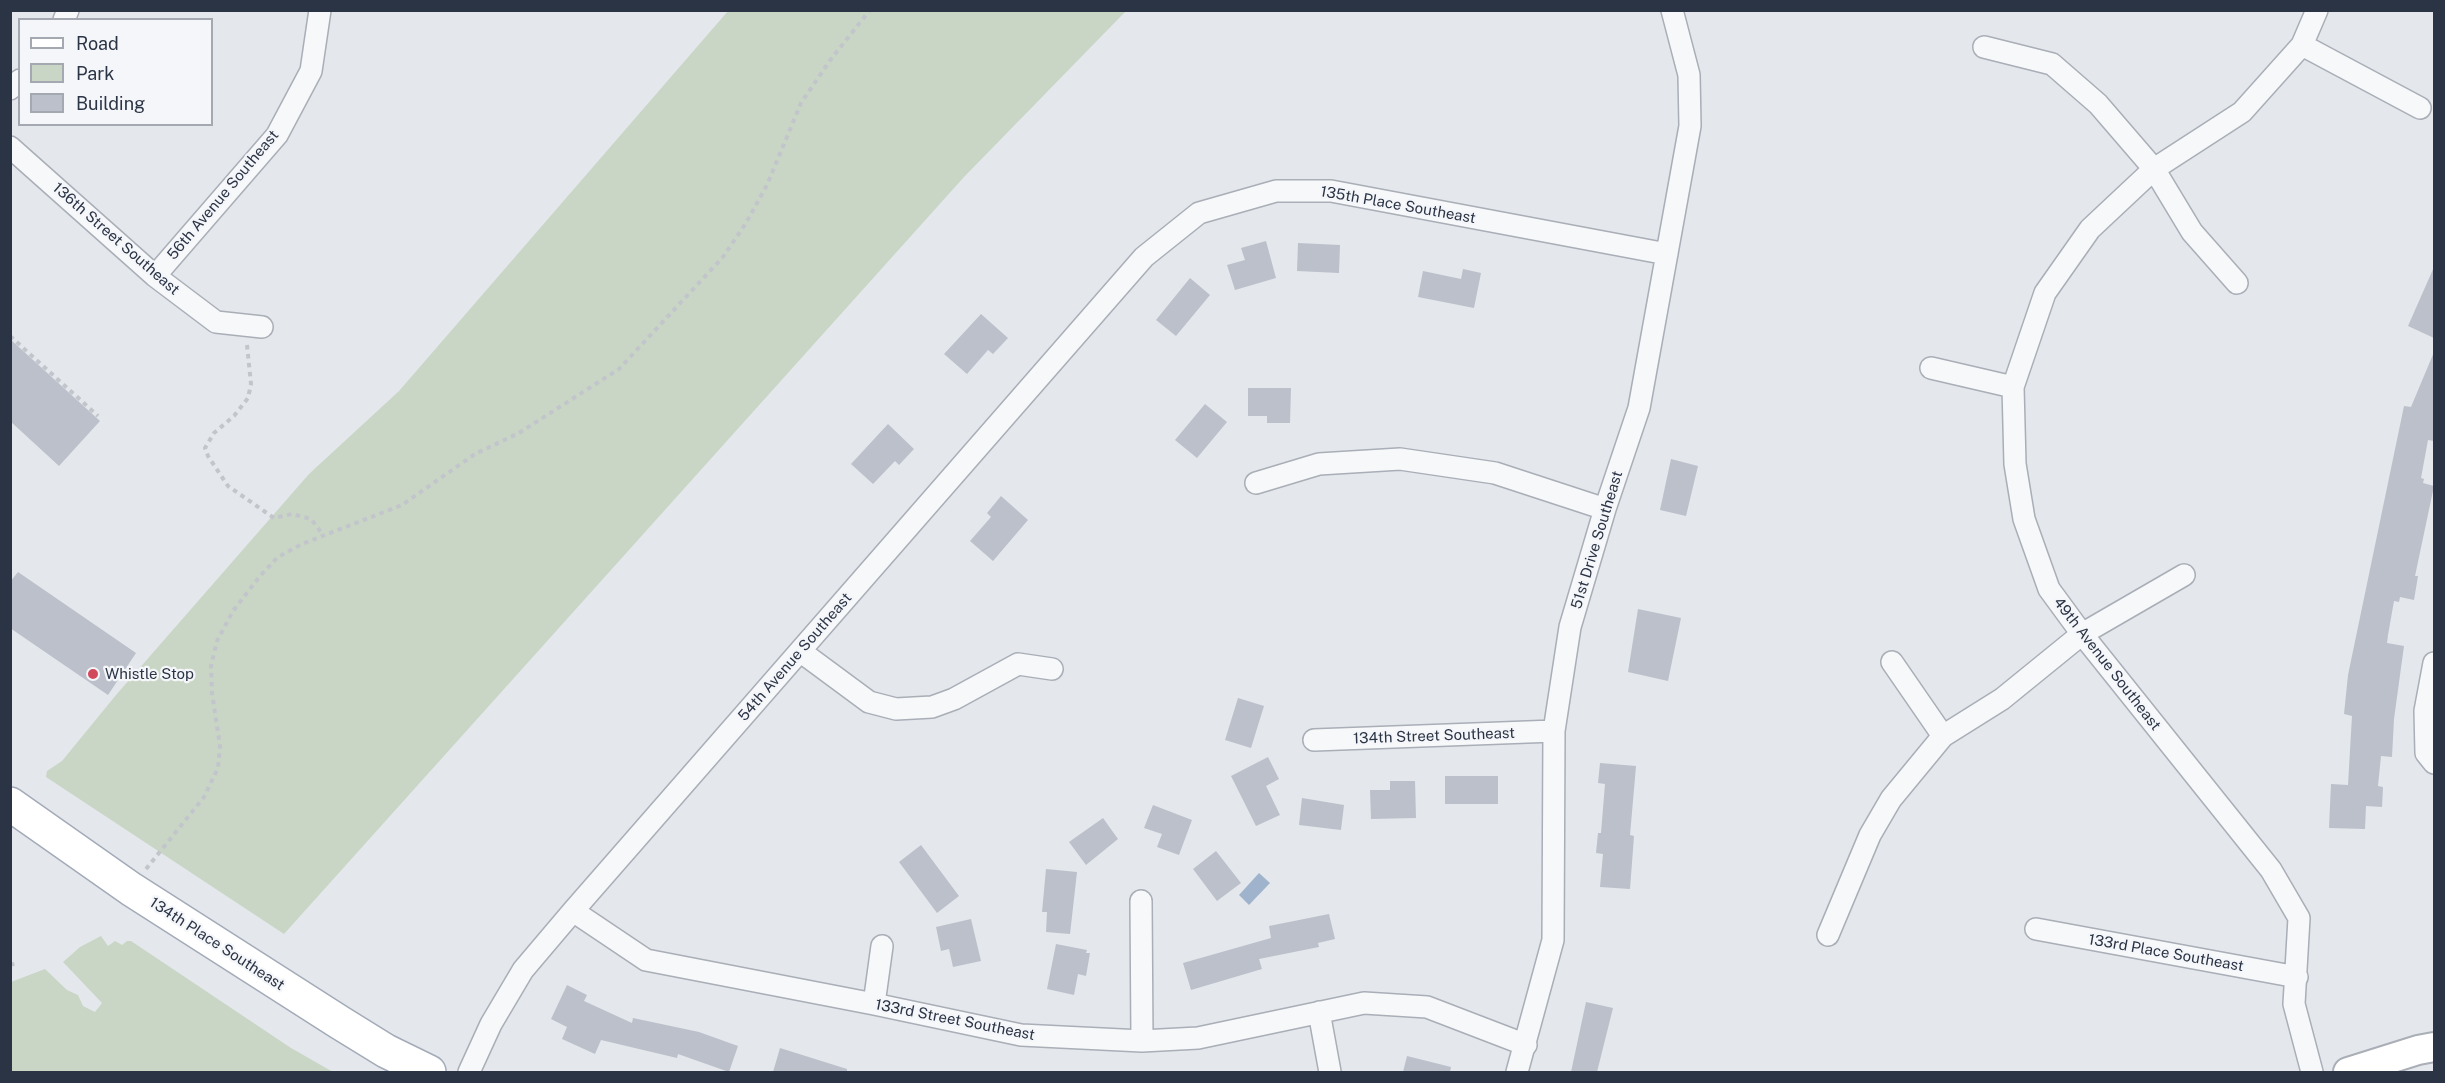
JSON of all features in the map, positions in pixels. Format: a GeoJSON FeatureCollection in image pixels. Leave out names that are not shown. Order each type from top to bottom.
{"type":"FeatureCollection","features":[{"type":"Feature","properties":{"kind":"main road","name":"134th Place Southeast"},"geometry":{"type":"LineString","coordinates":[[10,804],[131,889],[386,1051],[429,1072]]}},
{"type":"Feature","properties":{"kind":"main road"},"geometry":{"type":"LineString","coordinates":[[2348,1072],[2434,1047]]}},
{"type":"Feature","properties":{"kind":"street","name":"56th Avenue Southeast"},"geometry":{"type":"LineString","coordinates":[[154,276],[277,135],[311,71],[320,10]]}},
{"type":"Feature","properties":{"kind":"street","name":"51st Drive Southeast"},"geometry":{"type":"LineString","coordinates":[[1517,1072],[1553,940],[1554,731],[1570,627],[1605,509],[1639,408],[1690,126],[1689,75],[1672,10]]}},
{"type":"Feature","properties":{"kind":"street","name":"49th Avenue Southeast"},"geometry":{"type":"LineString","coordinates":[[2312,1072],[2294,1004],[2299,918],[2271,870],[2082,634],[2049,589],[2024,519],[2015,464],[2013,387],[2045,293],[2090,229],[2154,169],[2242,112],[2302,45],[2317,10]]}},
{"type":"Feature","properties":{"kind":"street"},"geometry":{"type":"LineString","coordinates":[[2302,45],[2420,108]]}},
{"type":"Feature","properties":{"kind":"street"},"geometry":{"type":"LineString","coordinates":[[1984,47],[2052,64],[2098,104],[2154,169],[2192,232],[2236,283]]}},
{"type":"Feature","properties":{"kind":"street","name":"136th Street Southeast"},"geometry":{"type":"LineString","coordinates":[[10,147],[154,276],[216,322],[252,326]]}},
{"type":"Feature","properties":{"kind":"street","name":"135th Place Southeast"},"geometry":{"type":"LineString","coordinates":[[1144,257],[1199,213],[1276,191],[1331,191],[1667,254]]}},
{"type":"Feature","properties":{"kind":"street","name":"54th Avenue Southeast"},"geometry":{"type":"LineString","coordinates":[[470,1072],[491,1024],[524,970],[573,910],[1144,257]]}},
{"type":"Feature","properties":{"kind":"street"},"geometry":{"type":"LineString","coordinates":[[1930,368],[2013,387]]}},
{"type":"Feature","properties":{"kind":"street"},"geometry":{"type":"LineString","coordinates":[[1256,483],[1319,464],[1400,459],[1495,473],[1605,509]]}},
{"type":"Feature","properties":{"kind":"street"},"geometry":{"type":"LineString","coordinates":[[1828,934],[1870,835],[1891,799],[1943,736],[2002,699],[2082,634],[2184,575]]}},
{"type":"Feature","properties":{"kind":"street"},"geometry":{"type":"LineString","coordinates":[[800,651],[869,702],[896,709],[932,707],[954,699],[1018,664],[1052,669]]}},
{"type":"Feature","properties":{"kind":"street"},"geometry":{"type":"LineString","coordinates":[[1892,662],[1943,736]]}},
{"type":"Feature","properties":{"kind":"street"},"geometry":{"type":"LineString","coordinates":[[2430,758],[2425,711],[2434,663]]}},
{"type":"Feature","properties":{"kind":"street","name":"134th Street Southeast"},"geometry":{"type":"LineString","coordinates":[[1314,740],[1554,731]]}},
{"type":"Feature","properties":{"kind":"street"},"geometry":{"type":"LineString","coordinates":[[1141,901],[1142,1041]]}},
{"type":"Feature","properties":{"kind":"street","name":"133rd Street Southeast"},"geometry":{"type":"LineString","coordinates":[[573,910],[646,960],[1021,1035],[1142,1041],[1198,1038],[1364,1003],[1427,1007],[1526,1045]]}},
{"type":"Feature","properties":{"kind":"street","name":"133rd Place Southeast"},"geometry":{"type":"LineString","coordinates":[[2036,929],[2297,977]]}},
{"type":"Feature","properties":{"kind":"street"},"geometry":{"type":"LineString","coordinates":[[874,1004],[882,946]]}},
{"type":"Feature","properties":{"kind":"street"},"geometry":{"type":"LineString","coordinates":[[1319,1012],[1330,1072]]}},
{"type":"Feature","properties":{"kind":"path"},"geometry":{"type":"LineString","coordinates":[[131,889],[204,797],[218,768],[220,746],[212,693],[211,666],[217,641],[233,611],[260,576],[278,557],[322,535],[402,505],[460,464],[519,433],[619,369],[723,257],[768,185],[801,103],[831,59],[870,10]]}},
{"type":"Feature","properties":{"kind":"path"},"geometry":{"type":"LineString","coordinates":[[252,326],[251,384],[248,398],[234,416],[214,433],[206,448],[208,456],[228,486],[274,518],[292,514],[311,519],[322,535]]}},
{"type":"Feature","properties":{"kind":"path"},"geometry":{"type":"LineString","coordinates":[[10,336],[98,416]]}},
{"type":"Feature","properties":{"kind":"path"},"geometry":{"type":"LineString","coordinates":[[10,965],[16,963]]}},
{"type":"Feature","properties":{"kind":"green space"},"geometry":{"type":"Polygon","coordinates":[[[728,11],[1126,11],[964,177],[284,934],[46,777],[47,771],[62,761],[116,695],[309,474],[399,391],[728,11]]]}},
{"type":"Feature","properties":{"kind":"green space"},"geometry":{"type":"Polygon","coordinates":[[[101,936],[108,946],[115,941],[122,945],[131,941],[291,1048],[333,1072],[11,1072],[11,982],[45,969],[67,990],[78,995],[83,1006],[95,1012],[102,1003],[63,962],[80,947],[101,936]]]}},
{"type":"Feature","properties":{"kind":"water"},"geometry":{"type":"Polygon","coordinates":[[[1259,873],[1270,883],[1249,905],[1239,895],[1259,873]]]}},
{"type":"Feature","properties":{"kind":"building"},"geometry":{"type":"Polygon","coordinates":[[[1266,241],[1276,278],[1235,290],[1227,265],[1245,260],[1241,248],[1266,241]]]}},
{"type":"Feature","properties":{"kind":"building"},"geometry":{"type":"Polygon","coordinates":[[[1298,243],[1340,245],[1339,273],[1297,271],[1298,243]]]}},
{"type":"Feature","properties":{"kind":"building"},"geometry":{"type":"Polygon","coordinates":[[[2434,267],[2434,338],[2408,326],[2434,267]]]}},
{"type":"Feature","properties":{"kind":"building"},"geometry":{"type":"Polygon","coordinates":[[[1463,269],[1481,273],[1474,308],[1418,297],[1423,271],[1461,279],[1463,269]]]}},
{"type":"Feature","properties":{"kind":"building"},"geometry":{"type":"Polygon","coordinates":[[[1190,278],[1210,295],[1176,336],[1156,320],[1190,278]]]}},
{"type":"Feature","properties":{"kind":"building"},"geometry":{"type":"Polygon","coordinates":[[[981,314],[1008,338],[993,354],[988,350],[967,374],[944,354],[981,314]]]}},
{"type":"Feature","properties":{"kind":"building"},"geometry":{"type":"Polygon","coordinates":[[[10,339],[100,421],[59,466],[10,421],[10,339]]]}},
{"type":"Feature","properties":{"kind":"building"},"geometry":{"type":"Polygon","coordinates":[[[2434,352],[2434,441],[2428,440],[2421,478],[2424,479],[2423,483],[2434,486],[2415,576],[2418,576],[2414,600],[2400,597],[2399,602],[2394,601],[2388,635],[2387,643],[2404,646],[2394,719],[2392,757],[2381,756],[2378,786],[2383,787],[2382,807],[2366,806],[2365,829],[2329,828],[2331,784],[2348,785],[2352,716],[2344,714],[2348,675],[2404,406],[2411,407],[2434,352]]]}},
{"type":"Feature","properties":{"kind":"building"},"geometry":{"type":"Polygon","coordinates":[[[1248,388],[1291,388],[1290,423],[1267,423],[1267,416],[1248,416],[1248,388]]]}},
{"type":"Feature","properties":{"kind":"building"},"geometry":{"type":"Polygon","coordinates":[[[1205,404],[1227,422],[1197,458],[1175,440],[1205,404]]]}},
{"type":"Feature","properties":{"kind":"building"},"geometry":{"type":"Polygon","coordinates":[[[888,424],[914,449],[899,465],[895,461],[873,484],[851,464],[888,424]]]}},
{"type":"Feature","properties":{"kind":"building"},"geometry":{"type":"Polygon","coordinates":[[[1671,459],[1698,466],[1686,516],[1660,510],[1671,459]]]}},
{"type":"Feature","properties":{"kind":"building"},"geometry":{"type":"Polygon","coordinates":[[[1001,496],[1028,520],[993,561],[970,541],[991,517],[987,513],[1001,496]]]}},
{"type":"Feature","properties":{"kind":"building"},"geometry":{"type":"Polygon","coordinates":[[[18,572],[136,653],[108,695],[10,628],[10,582],[18,572]]]}},
{"type":"Feature","properties":{"kind":"building"},"geometry":{"type":"Polygon","coordinates":[[[1638,609],[1681,618],[1668,681],[1628,672],[1638,609]]]}},
{"type":"Feature","properties":{"kind":"building"},"geometry":{"type":"Polygon","coordinates":[[[1238,698],[1264,706],[1251,748],[1225,740],[1238,698]]]}},
{"type":"Feature","properties":{"kind":"building"},"geometry":{"type":"Polygon","coordinates":[[[1268,757],[1279,779],[1266,786],[1280,815],[1256,826],[1231,776],[1268,757]]]}},
{"type":"Feature","properties":{"kind":"building"},"geometry":{"type":"Polygon","coordinates":[[[1600,763],[1636,766],[1630,835],[1634,836],[1630,889],[1600,887],[1603,854],[1596,853],[1598,833],[1601,833],[1605,784],[1598,783],[1600,763]]]}},
{"type":"Feature","properties":{"kind":"building"},"geometry":{"type":"Polygon","coordinates":[[[1445,776],[1498,776],[1498,804],[1445,804],[1445,776]]]}},
{"type":"Feature","properties":{"kind":"building"},"geometry":{"type":"Polygon","coordinates":[[[1390,781],[1415,781],[1416,818],[1371,819],[1370,790],[1390,790],[1390,781]]]}},
{"type":"Feature","properties":{"kind":"building"},"geometry":{"type":"Polygon","coordinates":[[[1302,798],[1344,805],[1341,830],[1299,825],[1302,798]]]}},
{"type":"Feature","properties":{"kind":"building"},"geometry":{"type":"Polygon","coordinates":[[[1153,805],[1192,820],[1179,855],[1157,847],[1162,834],[1144,828],[1153,805]]]}},
{"type":"Feature","properties":{"kind":"building"},"geometry":{"type":"Polygon","coordinates":[[[1103,818],[1118,839],[1086,865],[1069,842],[1103,818]]]}},
{"type":"Feature","properties":{"kind":"building"},"geometry":{"type":"Polygon","coordinates":[[[921,845],[959,896],[937,913],[899,862],[921,845]]]}},
{"type":"Feature","properties":{"kind":"building"},"geometry":{"type":"Polygon","coordinates":[[[1216,851],[1241,883],[1217,901],[1193,869],[1216,851]]]}},
{"type":"Feature","properties":{"kind":"building"},"geometry":{"type":"Polygon","coordinates":[[[1046,869],[1077,872],[1070,934],[1046,932],[1047,912],[1042,912],[1046,869]]]}},
{"type":"Feature","properties":{"kind":"building"},"geometry":{"type":"Polygon","coordinates":[[[1329,914],[1335,939],[1318,943],[1319,947],[1259,959],[1262,969],[1191,990],[1183,963],[1271,938],[1269,926],[1329,914]]]}},
{"type":"Feature","properties":{"kind":"building"},"geometry":{"type":"Polygon","coordinates":[[[971,919],[981,961],[953,967],[949,949],[941,951],[936,927],[971,919]]]}},
{"type":"Feature","properties":{"kind":"building"},"geometry":{"type":"Polygon","coordinates":[[[1056,944],[1087,950],[1086,953],[1090,953],[1086,976],[1078,974],[1074,995],[1047,989],[1056,944]]]}},
{"type":"Feature","properties":{"kind":"building"},"geometry":{"type":"Polygon","coordinates":[[[567,985],[587,995],[584,1001],[632,1023],[633,1018],[699,1032],[738,1046],[729,1072],[678,1054],[677,1058],[601,1040],[595,1054],[562,1039],[567,1027],[551,1019],[567,985]]]}},
{"type":"Feature","properties":{"kind":"building"},"geometry":{"type":"Polygon","coordinates":[[[1586,1002],[1613,1008],[1597,1072],[1571,1072],[1586,1002]]]}},
{"type":"Feature","properties":{"kind":"building"},"geometry":{"type":"Polygon","coordinates":[[[780,1048],[847,1069],[847,1072],[773,1072],[780,1048]]]}},
{"type":"Feature","properties":{"kind":"building"},"geometry":{"type":"Polygon","coordinates":[[[1407,1056],[1451,1067],[1450,1072],[1403,1072],[1407,1056]]]}},
{"type":"Feature","properties":{"kind":"place","name":"Whistle Stop"},"geometry":{"type":"Point","coordinates":[93,674]}}]}
